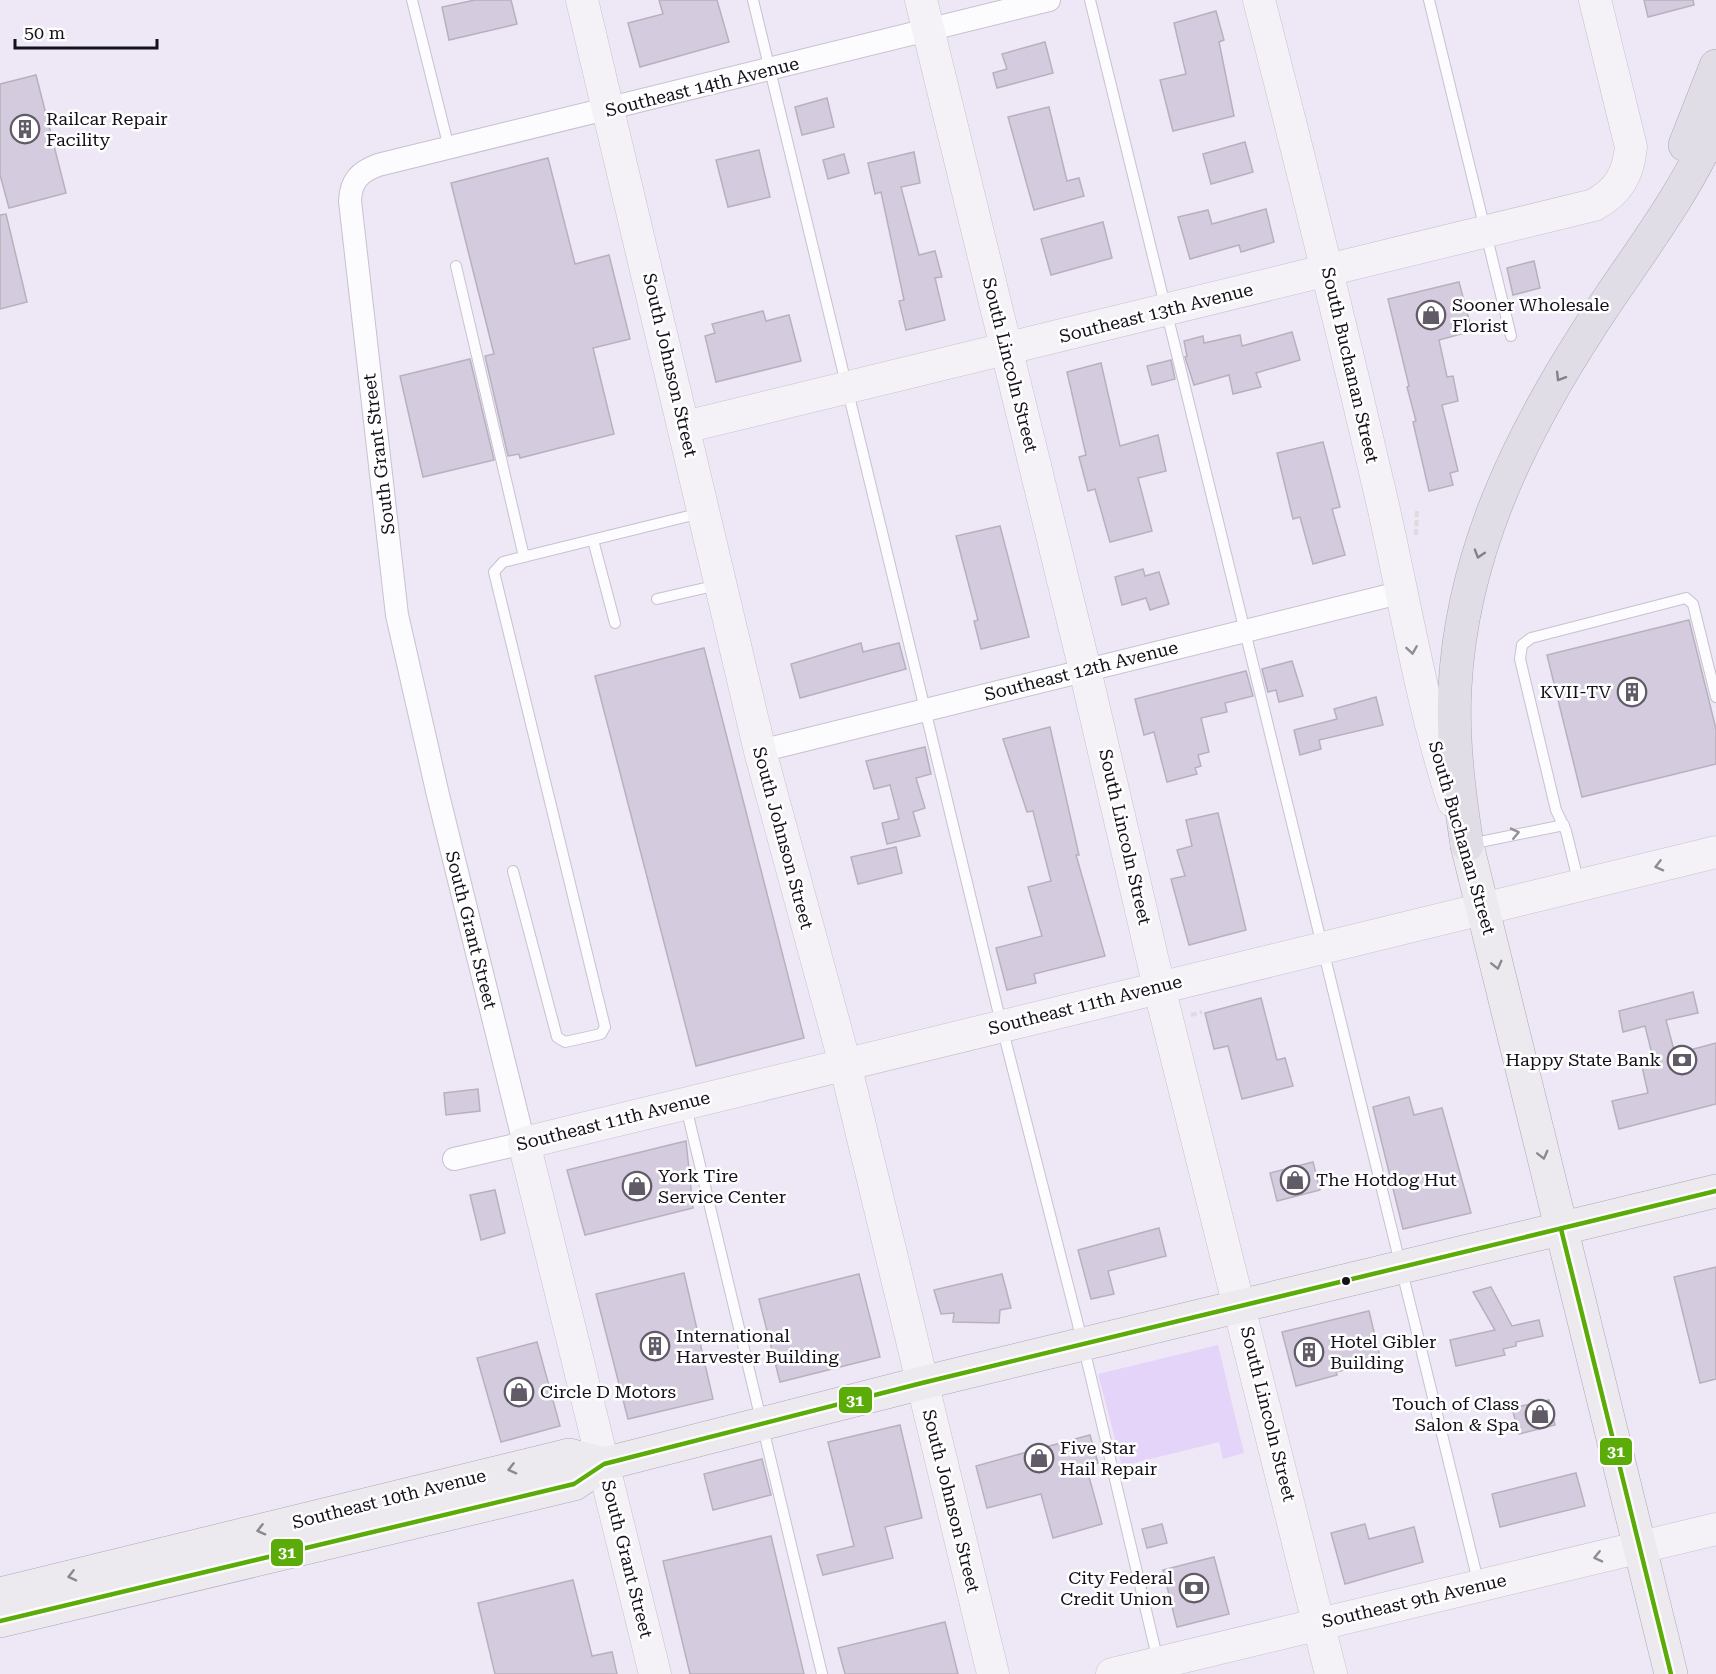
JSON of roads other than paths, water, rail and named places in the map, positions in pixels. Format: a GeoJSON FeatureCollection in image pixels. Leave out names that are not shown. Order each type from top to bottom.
{"type":"FeatureCollection","features":[{"type":"Feature","properties":{"kind":"highway"},"geometry":{"type":"LineString","coordinates":[[1590,327],[1620,258],[1684,149],[1716,66]]}},
{"type":"Feature","properties":{"kind":"highway"},"geometry":{"type":"LineString","coordinates":[[1467,845],[1459,786],[1455,714],[1456,679],[1465,603],[1491,513],[1517,451],[1590,327],[1678,198],[1716,123]]}},
{"type":"Feature","properties":{"kind":"main road","name":"South Buchanan Street"},"geometry":{"type":"LineString","coordinates":[[1467,845],[1671,1674]]}},
{"type":"Feature","properties":{"kind":"main road","name":"Southeast 10th Avenue"},"geometry":{"type":"LineString","coordinates":[[0,1621],[574,1484],[604,1464],[922,1383],[1716,1191]]}},
{"type":"Feature","properties":{"kind":"main road","name":"Southeast 10th Avenue"},"geometry":{"type":"LineString","coordinates":[[0,1594],[569,1455],[604,1464]]}},
{"type":"Feature","properties":{"kind":"street","name":"South Johnson Street"},"geometry":{"type":"LineString","coordinates":[[582,0],[760,751],[845,1064],[993,1674]]}},
{"type":"Feature","properties":{"kind":"street","name":"South Lincoln Street"},"geometry":{"type":"LineString","coordinates":[[921,0],[1085,670],[1159,987],[1241,1306],[1331,1674]]}},
{"type":"Feature","properties":{"kind":"street","name":"Southeast 14th Avenue"},"geometry":{"type":"LineString","coordinates":[[357,177],[378,165],[1049,0]]}},
{"type":"Feature","properties":{"kind":"street","name":"South Buchanan Street"},"geometry":{"type":"LineString","coordinates":[[1259,0],[1328,271],[1402,592],[1421,693],[1467,845]]}},
{"type":"Feature","properties":{"kind":"street","name":"Southeast 13th Avenue"},"geometry":{"type":"LineString","coordinates":[[685,427],[1594,205],[1609,196],[1621,183],[1629,166],[1631,147],[1595,0]]}},
{"type":"Feature","properties":{"kind":"street","name":"South Grant Street"},"geometry":{"type":"LineString","coordinates":[[357,177],[351,188],[350,201],[397,615],[435,784],[656,1674]]}},
{"type":"Feature","properties":{"kind":"street","name":"Southeast 12th Avenue"},"geometry":{"type":"LineString","coordinates":[[760,751],[1402,592]]}},
{"type":"Feature","properties":{"kind":"street","name":"Southeast 11th Avenue"},"geometry":{"type":"LineString","coordinates":[[454,1159],[1716,852]]}},
{"type":"Feature","properties":{"kind":"street"},"geometry":{"type":"LineString","coordinates":[[862,1138],[862,1096],[867,1083],[891,1059],[929,1044]]}},
{"type":"Feature","properties":{"kind":"street","name":"Southeast 9th Avenue"},"geometry":{"type":"LineString","coordinates":[[1112,1674],[1160,1668],[1319,1623],[1716,1528]]}},
{"type":"Feature","properties":{"kind":"lane"},"geometry":{"type":"LineString","coordinates":[[412,0],[449,148]]}},
{"type":"Feature","properties":{"kind":"lane"},"geometry":{"type":"LineString","coordinates":[[753,0],[1002,1027],[1083,1344],[1160,1668]]}},
{"type":"Feature","properties":{"kind":"lane"},"geometry":{"type":"LineString","coordinates":[[1090,0],[1479,1585]]}},
{"type":"Feature","properties":{"kind":"lane"},"geometry":{"type":"LineString","coordinates":[[1429,0],[1511,336]]}},
{"type":"Feature","properties":{"kind":"lane"},"geometry":{"type":"LineString","coordinates":[[456,266],[524,557]]}},
{"type":"Feature","properties":{"kind":"lane"},"geometry":{"type":"LineString","coordinates":[[513,871],[557,1037],[565,1042],[601,1034],[605,1027],[603,1017],[494,572],[502,562],[705,513]]}},
{"type":"Feature","properties":{"kind":"lane"},"geometry":{"type":"LineString","coordinates":[[593,540],[615,623]]}},
{"type":"Feature","properties":{"kind":"lane"},"geometry":{"type":"LineString","coordinates":[[657,598],[721,584]]}},
{"type":"Feature","properties":{"kind":"lane"},"geometry":{"type":"LineString","coordinates":[[1580,885],[1564,825],[1556,810],[1520,659],[1520,650],[1526,641],[1686,598],[1693,604],[1716,697]]}},
{"type":"Feature","properties":{"kind":"lane"},"geometry":{"type":"LineString","coordinates":[[1467,845],[1564,825]]}},
{"type":"Feature","properties":{"kind":"lane"},"geometry":{"type":"LineString","coordinates":[[685,1104],[764,1424],[822,1674]]}},
{"type":"Feature","properties":{"kind":"place","name":"Railcar Repair Facility"},"geometry":{"type":"Point","coordinates":[25,129]}},
{"type":"Feature","properties":{"kind":"place","name":"Sooner Wholesale Florist"},"geometry":{"type":"Point","coordinates":[1431,315]}},
{"type":"Feature","properties":{"kind":"place","name":"KVII-TV"},"geometry":{"type":"Point","coordinates":[1632,692]}},
{"type":"Feature","properties":{"kind":"place","name":"Happy State Bank"},"geometry":{"type":"Point","coordinates":[1682,1060]}},
{"type":"Feature","properties":{"kind":"place","name":"The Hotdog Hut"},"geometry":{"type":"Point","coordinates":[1295,1180]}},
{"type":"Feature","properties":{"kind":"place","name":"York Tire Service Center"},"geometry":{"type":"Point","coordinates":[637,1186]}},
{"type":"Feature","properties":{"kind":"place","name":"International Harvester Building"},"geometry":{"type":"Point","coordinates":[655,1346]}},
{"type":"Feature","properties":{"kind":"place","name":"Hotel Gibler Building"},"geometry":{"type":"Point","coordinates":[1309,1352]}},
{"type":"Feature","properties":{"kind":"place","name":"Circle D Motors"},"geometry":{"type":"Point","coordinates":[519,1392]}},
{"type":"Feature","properties":{"kind":"place","name":"Touch of Class Salon & Spa"},"geometry":{"type":"Point","coordinates":[1540,1414]}},
{"type":"Feature","properties":{"kind":"place","name":"Five Star Hail Repair"},"geometry":{"type":"Point","coordinates":[1039,1458]}},
{"type":"Feature","properties":{"kind":"place","name":"City Federal Credit Union"},"geometry":{"type":"Point","coordinates":[1194,1588]}}]}
